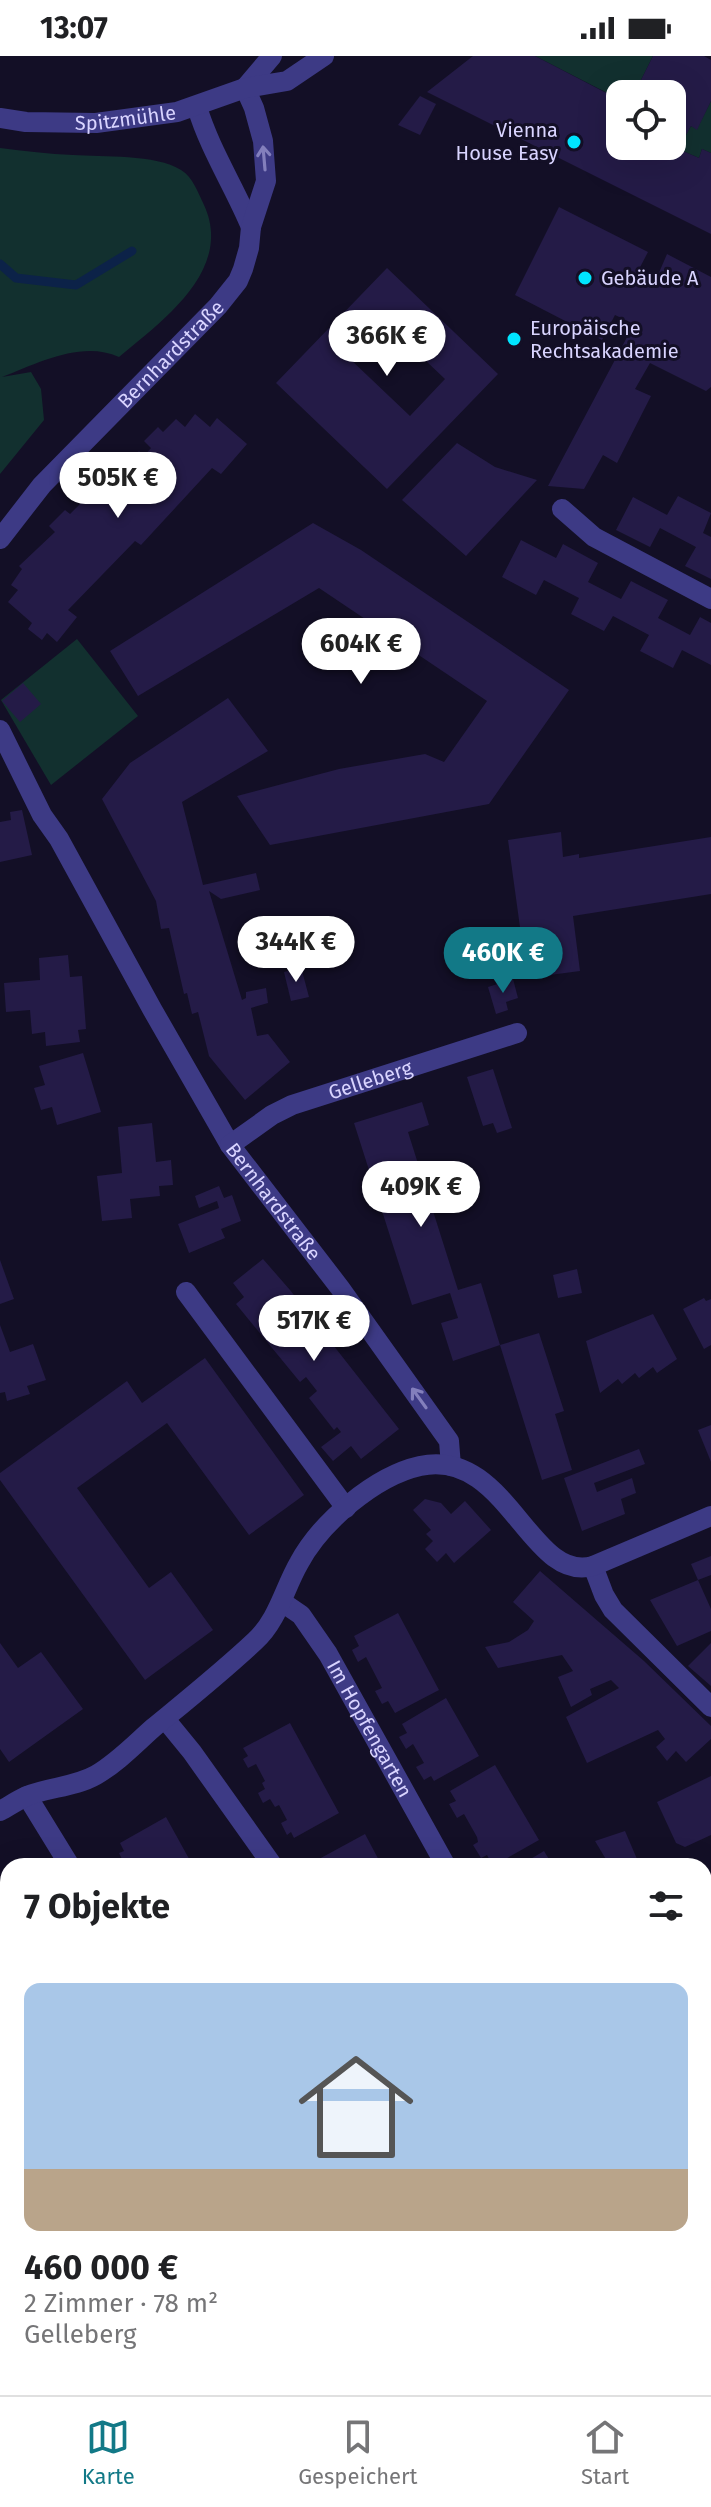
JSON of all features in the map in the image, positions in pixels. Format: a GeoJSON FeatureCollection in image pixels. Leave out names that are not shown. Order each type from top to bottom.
{"type":"FeatureCollection","features":[{"type":"Feature","properties":{"kind":"street"},"geometry":{"type":"LineString","coordinates":[[245,88],[272,56]]}},
{"type":"Feature","properties":{"kind":"street","name":"Spitzmühle"},"geometry":{"type":"LineString","coordinates":[[0,118],[26,122],[96,123],[148,117],[197,107],[245,88],[287,81],[324,56]]}},
{"type":"Feature","properties":{"kind":"street","name":"Bernhardstraße"},"geometry":{"type":"LineString","coordinates":[[0,539],[42,485],[238,281],[266,181],[263,141],[245,88]]}},
{"type":"Feature","properties":{"kind":"street"},"geometry":{"type":"LineString","coordinates":[[197,107],[207,139],[251,227]]}},
{"type":"Feature","properties":{"kind":"street"},"geometry":{"type":"LineString","coordinates":[[562,509],[594,537],[711,599]]}},
{"type":"Feature","properties":{"kind":"street","name":"Bernhardstraße"},"geometry":{"type":"LineString","coordinates":[[0,730],[42,815],[59,839],[230,1145],[340,1288],[449,1441],[451,1466]]}},
{"type":"Feature","properties":{"kind":"street","name":"Gelleberg"},"geometry":{"type":"LineString","coordinates":[[230,1145],[272,1115],[292,1105],[517,1033]]}},
{"type":"Feature","properties":{"kind":"street"},"geometry":{"type":"LineString","coordinates":[[186,1292],[346,1508]]}},
{"type":"Feature","properties":{"kind":"street"},"geometry":{"type":"LineString","coordinates":[[0,1811],[27,1796],[97,1774],[165,1719],[266,1630],[307,1551],[324,1527],[384,1481],[404,1471],[435,1464],[451,1466],[480,1478],[547,1552],[579,1568],[593,1566],[711,1516]]}},
{"type":"Feature","properties":{"kind":"street"},"geometry":{"type":"LineString","coordinates":[[593,1566],[613,1610],[711,1707]]}},
{"type":"Feature","properties":{"kind":"street","name":"Im Hopfengarten"},"geometry":{"type":"LineString","coordinates":[[282,1602],[301,1615],[328,1654],[442,1858]]}},
{"type":"Feature","properties":{"kind":"street"},"geometry":{"type":"LineString","coordinates":[[165,1719],[267,1858]]}},
{"type":"Feature","properties":{"kind":"street"},"geometry":{"type":"LineString","coordinates":[[27,1796],[65,1858]]}},
{"type":"Feature","properties":{"kind":"green space"},"geometry":{"type":"Polygon","coordinates":[[[535,56],[653,56],[641,80],[606,80],[606,92],[535,56]]]}},
{"type":"Feature","properties":{"kind":"green space"},"geometry":{"type":"Polygon","coordinates":[[[711,101],[711,153],[702,149],[699,158],[686,152],[686,135],[691,126],[697,129],[711,101]]]}},
{"type":"Feature","properties":{"kind":"green space"},"geometry":{"type":"Polygon","coordinates":[[[0,148],[128,157],[170,165],[181,170],[192,181],[211,229],[209,251],[202,272],[189,292],[155,327],[119,357],[105,352],[75,352],[2,377],[31,372],[41,389],[44,420],[0,474],[0,148]]]}},
{"type":"Feature","properties":{"kind":"green space"},"geometry":{"type":"Polygon","coordinates":[[[77,639],[138,716],[51,785],[1,700],[77,639]]]}},
{"type":"Feature","properties":{"kind":"building","name":"Vienna House Easy"},"geometry":{"type":"Polygon","coordinates":[[[473,56],[535,56],[606,93],[606,160],[686,160],[686,152],[699,158],[702,149],[711,153],[711,234],[427,92],[473,56]]]}},
{"type":"Feature","properties":{"kind":"building","name":"Vienna House Easy"},"geometry":{"type":"Polygon","coordinates":[[[653,56],[704,56],[711,60],[711,101],[697,130],[691,126],[686,135],[686,80],[641,80],[653,56]]]}},
{"type":"Feature","properties":{"kind":"building"},"geometry":{"type":"Polygon","coordinates":[[[420,96],[436,104],[420,135],[398,125],[420,96]]]}},
{"type":"Feature","properties":{"kind":"building"},"geometry":{"type":"Polygon","coordinates":[[[559,207],[648,252],[637,273],[655,282],[667,254],[711,277],[711,387],[706,391],[650,363],[635,389],[651,396],[617,463],[603,455],[584,489],[548,486],[634,324],[615,315],[602,340],[515,295],[559,207]]]}},
{"type":"Feature","properties":{"kind":"building"},"geometry":{"type":"Polygon","coordinates":[[[387,268],[498,374],[387,489],[276,383],[387,268]],[[385,322],[350,359],[410,416],[445,379],[385,322]]]}},
{"type":"Feature","properties":{"kind":"building"},"geometry":{"type":"Polygon","coordinates":[[[195,414],[210,427],[217,418],[247,444],[221,474],[212,468],[141,545],[135,541],[68,610],[77,617],[57,642],[47,633],[42,640],[28,629],[32,623],[8,602],[18,590],[11,585],[22,569],[19,566],[55,532],[49,526],[65,510],[70,514],[89,495],[93,500],[110,481],[106,477],[121,461],[125,466],[139,451],[144,456],[151,448],[144,441],[158,427],[163,432],[176,419],[185,427],[195,414]]]}},
{"type":"Feature","properties":{"kind":"building"},"geometry":{"type":"Polygon","coordinates":[[[457,443],[495,467],[537,480],[466,556],[402,500],[457,443]]]}},
{"type":"Feature","properties":{"kind":"building"},"geometry":{"type":"Polygon","coordinates":[[[678,496],[711,513],[703,533],[711,537],[711,579],[685,566],[696,547],[660,528],[650,547],[616,530],[633,497],[667,515],[678,496]]]}},
{"type":"Feature","properties":{"kind":"building"},"geometry":{"type":"Polygon","coordinates":[[[313,523],[361,550],[569,690],[489,804],[270,845],[237,796],[339,769],[425,754],[444,762],[487,701],[319,588],[138,696],[110,651],[313,523]]]}},
{"type":"Feature","properties":{"kind":"building"},"geometry":{"type":"Polygon","coordinates":[[[521,540],[556,558],[563,544],[598,563],[588,582],[621,599],[631,581],[668,600],[658,618],[690,635],[700,617],[711,623],[711,665],[682,650],[673,668],[640,651],[649,635],[613,616],[604,631],[571,614],[579,598],[544,580],[536,595],[502,577],[521,540]]]}},
{"type":"Feature","properties":{"kind":"building"},"geometry":{"type":"Polygon","coordinates":[[[23,683],[41,704],[20,722],[2,701],[23,683]]]}},
{"type":"Feature","properties":{"kind":"building"},"geometry":{"type":"Polygon","coordinates":[[[228,698],[268,751],[182,802],[203,885],[256,873],[260,890],[221,899],[209,891],[242,1000],[246,998],[246,992],[266,988],[268,1003],[251,1008],[257,1036],[268,1034],[290,1062],[245,1100],[209,1056],[198,1012],[192,1014],[187,993],[184,994],[169,928],[161,929],[156,901],[102,799],[130,763],[228,698]]]}},
{"type":"Feature","properties":{"kind":"building"},"geometry":{"type":"Polygon","coordinates":[[[22,810],[32,855],[0,862],[0,822],[11,820],[10,812],[22,810]]]}},
{"type":"Feature","properties":{"kind":"building"},"geometry":{"type":"Polygon","coordinates":[[[561,832],[563,857],[579,854],[579,858],[711,837],[711,894],[573,916],[580,971],[527,978],[508,840],[561,832]]]}},
{"type":"Feature","properties":{"kind":"building"},"geometry":{"type":"Polygon","coordinates":[[[68,955],[70,977],[82,976],[86,1029],[78,1030],[80,1042],[46,1046],[45,1032],[32,1034],[30,1010],[6,1012],[4,983],[40,980],[39,958],[68,955]]]}},
{"type":"Feature","properties":{"kind":"building"},"geometry":{"type":"Polygon","coordinates":[[[301,967],[309,997],[291,1001],[284,972],[301,967]]]}},
{"type":"Feature","properties":{"kind":"building"},"geometry":{"type":"Polygon","coordinates":[[[513,979],[518,998],[506,1002],[508,1010],[496,1014],[488,987],[513,979]]]}},
{"type":"Feature","properties":{"kind":"building"},"geometry":{"type":"Polygon","coordinates":[[[83,1053],[101,1112],[57,1125],[52,1107],[41,1110],[34,1088],[45,1085],[39,1066],[83,1053]]]}},
{"type":"Feature","properties":{"kind":"building"},"geometry":{"type":"Polygon","coordinates":[[[493,1069],[512,1128],[497,1133],[493,1123],[483,1126],[467,1077],[493,1069]]]}},
{"type":"Feature","properties":{"kind":"building"},"geometry":{"type":"Polygon","coordinates":[[[422,1102],[429,1125],[408,1132],[458,1290],[481,1283],[500,1345],[453,1361],[441,1323],[458,1318],[450,1293],[412,1305],[354,1123],[422,1102]]]}},
{"type":"Feature","properties":{"kind":"building"},"geometry":{"type":"Polygon","coordinates":[[[152,1123],[156,1162],[171,1160],[173,1185],[159,1186],[160,1196],[130,1199],[132,1218],[102,1221],[97,1176],[122,1173],[118,1127],[152,1123]]]}},
{"type":"Feature","properties":{"kind":"building"},"geometry":{"type":"Polygon","coordinates":[[[219,1186],[224,1198],[232,1195],[241,1221],[221,1229],[225,1238],[189,1253],[178,1224],[219,1208],[217,1201],[199,1208],[195,1196],[219,1186]]]}},
{"type":"Feature","properties":{"kind":"building"},"geometry":{"type":"Polygon","coordinates":[[[263,1259],[399,1429],[361,1459],[351,1446],[333,1461],[321,1447],[341,1432],[337,1427],[334,1430],[309,1398],[317,1391],[306,1377],[300,1382],[236,1304],[244,1297],[233,1283],[263,1259]]]}},
{"type":"Feature","properties":{"kind":"building"},"geometry":{"type":"Polygon","coordinates":[[[0,1260],[14,1299],[0,1304],[0,1260]]]}},
{"type":"Feature","properties":{"kind":"building"},"geometry":{"type":"Polygon","coordinates":[[[577,1269],[582,1293],[558,1298],[553,1275],[577,1269]]]}},
{"type":"Feature","properties":{"kind":"building"},"geometry":{"type":"Polygon","coordinates":[[[704,1298],[706,1301],[711,1299],[711,1345],[704,1349],[683,1309],[704,1298]]]}},
{"type":"Feature","properties":{"kind":"building"},"geometry":{"type":"Polygon","coordinates":[[[653,1314],[677,1359],[657,1373],[653,1367],[639,1378],[635,1373],[622,1384],[618,1379],[600,1393],[586,1341],[653,1314]]]}},
{"type":"Feature","properties":{"kind":"building"},"geometry":{"type":"Polygon","coordinates":[[[0,1325],[10,1352],[33,1344],[46,1380],[27,1386],[30,1394],[7,1401],[5,1392],[0,1393],[0,1325]]]}},
{"type":"Feature","properties":{"kind":"building"},"geometry":{"type":"Polygon","coordinates":[[[539,1333],[564,1411],[555,1414],[572,1470],[542,1480],[500,1345],[539,1333]]]}},
{"type":"Feature","properties":{"kind":"building"},"geometry":{"type":"Polygon","coordinates":[[[205,1358],[304,1495],[249,1535],[167,1423],[77,1488],[149,1588],[171,1572],[213,1630],[145,1680],[0,1480],[0,1473],[127,1381],[142,1403],[205,1358]]]}},
{"type":"Feature","properties":{"kind":"building"},"geometry":{"type":"Polygon","coordinates":[[[711,1425],[711,1462],[698,1430],[711,1425]]]}},
{"type":"Feature","properties":{"kind":"building"},"geometry":{"type":"Polygon","coordinates":[[[639,1449],[645,1464],[594,1483],[597,1492],[632,1478],[636,1493],[621,1499],[625,1514],[582,1531],[564,1478],[639,1449]]]}},
{"type":"Feature","properties":{"kind":"building"},"geometry":{"type":"Polygon","coordinates":[[[425,1499],[441,1503],[451,1514],[465,1501],[491,1530],[454,1563],[446,1553],[437,1562],[425,1549],[433,1541],[426,1534],[431,1530],[413,1510],[425,1499]]]}},
{"type":"Feature","properties":{"kind":"building"},"geometry":{"type":"Polygon","coordinates":[[[711,1556],[711,1575],[698,1580],[691,1564],[711,1556]]]}},
{"type":"Feature","properties":{"kind":"building"},"geometry":{"type":"Polygon","coordinates":[[[540,1571],[644,1661],[711,1726],[711,1739],[686,1762],[676,1751],[667,1761],[656,1747],[665,1739],[658,1730],[587,1763],[566,1717],[619,1688],[611,1680],[590,1689],[592,1695],[571,1707],[558,1677],[573,1671],[562,1655],[498,1668],[485,1647],[509,1642],[528,1630],[534,1621],[513,1602],[540,1571]]]}},
{"type":"Feature","properties":{"kind":"building"},"geometry":{"type":"Polygon","coordinates":[[[698,1580],[711,1609],[711,1631],[677,1646],[650,1600],[698,1580]]]}},
{"type":"Feature","properties":{"kind":"building"},"geometry":{"type":"Polygon","coordinates":[[[398,1613],[439,1690],[395,1713],[388,1701],[382,1704],[375,1691],[382,1688],[366,1657],[358,1662],[352,1650],[359,1646],[354,1636],[398,1613]]]}},
{"type":"Feature","properties":{"kind":"building"},"geometry":{"type":"Polygon","coordinates":[[[0,1643],[18,1668],[41,1652],[83,1709],[9,1762],[0,1749],[0,1643]]]}},
{"type":"Feature","properties":{"kind":"building"},"geometry":{"type":"Polygon","coordinates":[[[711,1643],[711,1686],[688,1666],[711,1643]]]}},
{"type":"Feature","properties":{"kind":"building"},"geometry":{"type":"Polygon","coordinates":[[[446,1698],[479,1756],[434,1781],[431,1776],[424,1780],[416,1767],[424,1763],[413,1744],[406,1749],[399,1737],[407,1733],[402,1724],[446,1698]]]}},
{"type":"Feature","properties":{"kind":"building"},"geometry":{"type":"Polygon","coordinates":[[[290,1723],[339,1813],[294,1838],[291,1832],[287,1835],[281,1823],[287,1820],[279,1805],[275,1807],[270,1799],[263,1803],[258,1793],[265,1789],[262,1783],[265,1781],[256,1764],[248,1768],[243,1759],[248,1756],[243,1748],[290,1723]]]}},
{"type":"Feature","properties":{"kind":"building"},"geometry":{"type":"Polygon","coordinates":[[[495,1765],[539,1840],[507,1858],[489,1858],[487,1855],[481,1858],[473,1845],[478,1842],[477,1837],[464,1814],[457,1818],[449,1804],[456,1801],[450,1791],[495,1765]]]}},
{"type":"Feature","properties":{"kind":"building"},"geometry":{"type":"Polygon","coordinates":[[[711,1776],[711,1835],[685,1847],[676,1843],[657,1802],[711,1776]]]}},
{"type":"Feature","properties":{"kind":"building"},"geometry":{"type":"Polygon","coordinates":[[[166,1817],[189,1858],[122,1858],[119,1853],[124,1851],[120,1843],[166,1817]]]}},
{"type":"Feature","properties":{"kind":"building"},"geometry":{"type":"Polygon","coordinates":[[[625,1831],[637,1858],[605,1858],[595,1841],[625,1831]]]}},
{"type":"Feature","properties":{"kind":"building"},"geometry":{"type":"Polygon","coordinates":[[[365,1834],[378,1858],[321,1858],[365,1834]]]}},
{"type":"Feature","properties":{"kind":"building"},"geometry":{"type":"Polygon","coordinates":[[[544,1851],[548,1858],[532,1858],[544,1851]]]}},
{"type":"Feature","properties":{"kind":"waterway"},"geometry":{"type":"LineString","coordinates":[[0,264],[16,278],[76,285],[132,251]]}},
{"type":"Feature","properties":{"kind":"place","name":"Vienna House Easy"},"geometry":{"type":"Point","coordinates":[574,142]}},
{"type":"Feature","properties":{"kind":"place","name":"Gebäude A"},"geometry":{"type":"Point","coordinates":[585,278]}},
{"type":"Feature","properties":{"kind":"place","name":"Europäische Rechtsakademie"},"geometry":{"type":"Point","coordinates":[514,339]}}]}
